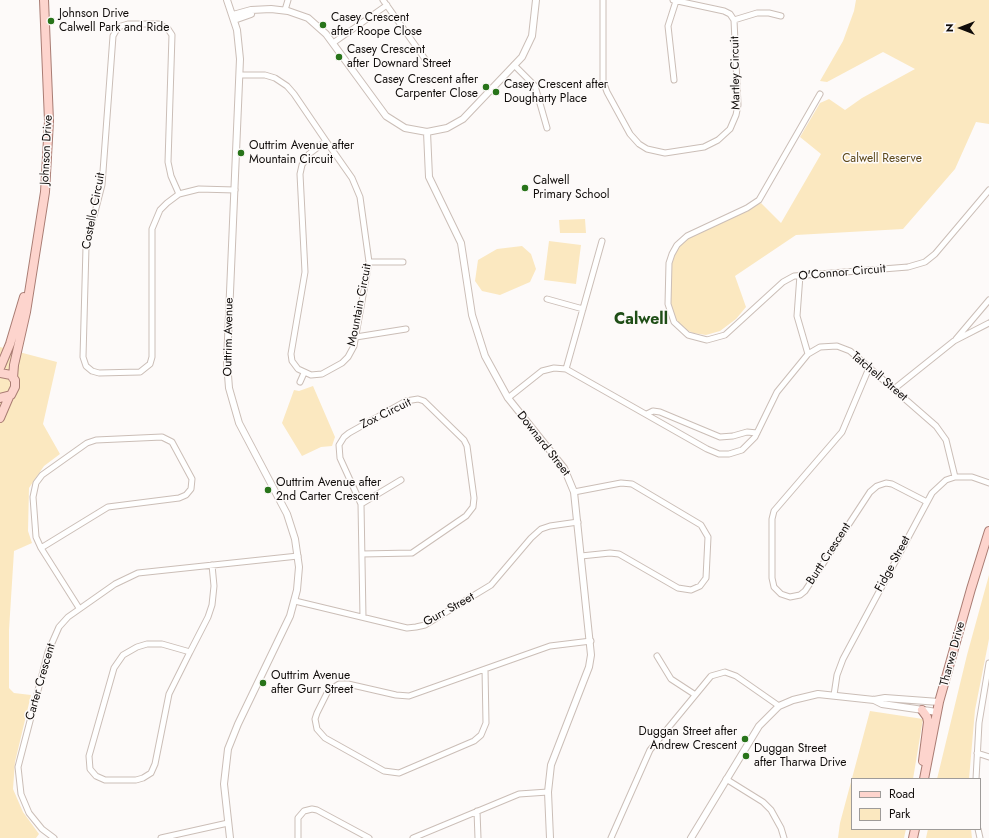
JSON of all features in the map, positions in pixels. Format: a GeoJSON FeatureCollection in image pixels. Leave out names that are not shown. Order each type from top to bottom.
{"type":"FeatureCollection","features":[{"type":"Feature","properties":{"kind":"main road","name":"Johnson Drive"},"geometry":{"type":"LineString","coordinates":[[40,0],[44,23]]}},
{"type":"Feature","properties":{"kind":"main road","name":"Johnson Drive"},"geometry":{"type":"LineString","coordinates":[[9,396],[13,393],[16,387],[13,378],[14,365],[24,322],[40,228],[48,156],[49,85],[44,23],[44,0]]}},
{"type":"Feature","properties":{"kind":"main road","name":"Johnson Drive"},"geometry":{"type":"LineString","coordinates":[[0,368],[10,344],[32,276]]}},
{"type":"Feature","properties":{"kind":"main road"},"geometry":{"type":"LineString","coordinates":[[0,373],[8,374],[13,378]]}},
{"type":"Feature","properties":{"kind":"main road"},"geometry":{"type":"LineString","coordinates":[[0,398],[9,396]]}},
{"type":"Feature","properties":{"kind":"main road"},"geometry":{"type":"LineString","coordinates":[[0,418],[9,396]]}},
{"type":"Feature","properties":{"kind":"main road","name":"Tharwa Drive"},"geometry":{"type":"LineString","coordinates":[[924,776],[937,712],[965,609],[989,531]]}},
{"type":"Feature","properties":{"kind":"main road"},"geometry":{"type":"LineString","coordinates":[[922,710],[927,717],[928,722],[923,761],[924,776]]}},
{"type":"Feature","properties":{"kind":"street","name":"Outtrim Avenue"},"geometry":{"type":"LineString","coordinates":[[227,0],[233,17],[240,49],[228,357],[229,388],[239,423],[287,514],[293,530],[298,556],[298,579],[295,601],[288,623],[238,724],[228,749],[224,784],[230,838]]}},
{"type":"Feature","properties":{"kind":"street"},"geometry":{"type":"LineString","coordinates":[[285,10],[288,0]]}},
{"type":"Feature","properties":{"kind":"street"},"geometry":{"type":"LineString","coordinates":[[383,0],[425,59]]}},
{"type":"Feature","properties":{"kind":"street"},"geometry":{"type":"LineString","coordinates":[[233,17],[251,10],[253,12],[271,9],[297,13],[313,21],[322,29],[333,43],[386,116],[405,128],[427,132],[447,128],[463,119],[525,52],[532,36],[536,0]]}},
{"type":"Feature","properties":{"kind":"street","name":"Martley Circuit"},"geometry":{"type":"LineString","coordinates":[[603,0],[603,80],[605,88],[633,137],[646,148],[656,152],[665,153],[704,147],[718,140],[730,129],[736,115],[738,105],[734,20],[730,14],[724,11],[674,1]]}},
{"type":"Feature","properties":{"kind":"street"},"geometry":{"type":"LineString","coordinates":[[674,1],[668,26],[674,80]]}},
{"type":"Feature","properties":{"kind":"street"},"geometry":{"type":"LineString","coordinates":[[333,43],[387,5]]}},
{"type":"Feature","properties":{"kind":"street"},"geometry":{"type":"LineString","coordinates":[[734,20],[745,15],[757,13],[769,13],[781,16]]}},
{"type":"Feature","properties":{"kind":"street","name":"Costello Circuit"},"geometry":{"type":"LineString","coordinates":[[179,194],[171,176],[168,162],[172,35],[168,29],[159,24],[123,25],[116,29],[113,36],[102,185],[86,247],[83,357],[86,366],[92,371],[99,373],[140,372],[150,364],[152,356],[152,229],[160,210],[179,194],[199,189],[235,190]]}},
{"type":"Feature","properties":{"kind":"street"},"geometry":{"type":"LineString","coordinates":[[514,65],[535,86],[547,128]]}},
{"type":"Feature","properties":{"kind":"street","name":"Mountain Circuit"},"geometry":{"type":"LineString","coordinates":[[240,75],[265,75],[283,83],[294,94],[357,187],[369,262],[356,337],[352,350],[342,363],[322,374],[311,375],[304,373]]}},
{"type":"Feature","properties":{"kind":"street","name":"O'Connor Circuit"},"geometry":{"type":"LineString","coordinates":[[820,94],[758,200],[747,208],[687,236],[677,245],[670,263],[668,299],[670,314],[677,326],[688,335],[702,340],[716,339],[733,329],[783,282],[800,275],[908,267],[925,262],[935,254],[989,190]]}},
{"type":"Feature","properties":{"kind":"street","name":"Downard Street"},"geometry":{"type":"LineString","coordinates":[[427,132],[429,177],[462,242],[471,310],[485,356],[508,398],[564,468],[574,492],[591,641],[589,667],[551,765],[548,792],[550,838]]}},
{"type":"Feature","properties":{"kind":"street"},"geometry":{"type":"LineString","coordinates":[[300,382],[304,373],[296,367],[291,354],[305,272],[300,174],[302,165],[309,154],[326,141]]}},
{"type":"Feature","properties":{"kind":"street"},"geometry":{"type":"LineString","coordinates":[[508,398],[542,371],[554,368],[566,369],[602,240]]}},
{"type":"Feature","properties":{"kind":"street"},"geometry":{"type":"LineString","coordinates":[[369,262],[403,262]]}},
{"type":"Feature","properties":{"kind":"street"},"geometry":{"type":"LineString","coordinates":[[800,275],[797,316],[808,354]]}},
{"type":"Feature","properties":{"kind":"street"},"geometry":{"type":"LineString","coordinates":[[547,299],[583,309]]}},
{"type":"Feature","properties":{"kind":"street"},"geometry":{"type":"LineString","coordinates":[[894,389],[954,341],[989,300]]}},
{"type":"Feature","properties":{"kind":"street"},"geometry":{"type":"LineString","coordinates":[[954,341],[989,323]]}},
{"type":"Feature","properties":{"kind":"street"},"geometry":{"type":"LineString","coordinates":[[356,337],[406,329]]}},
{"type":"Feature","properties":{"kind":"street","name":"Tatchell Street"},"geometry":{"type":"LineString","coordinates":[[566,369],[707,449],[720,454],[733,453],[742,450],[749,444],[757,433],[777,392],[808,354],[820,347],[837,346],[850,351],[942,432],[946,440],[955,477]]}},
{"type":"Feature","properties":{"kind":"street","name":"Burtt Crescent"},"geometry":{"type":"LineString","coordinates":[[869,368],[842,432],[777,506],[773,513],[772,578],[774,587],[781,594],[790,597],[800,595],[805,591],[870,492],[877,486],[886,483],[892,484],[926,502]]}},
{"type":"Feature","properties":{"kind":"street","name":"Zox Circuit"},"geometry":{"type":"LineString","coordinates":[[362,554],[412,553],[470,512],[474,498],[468,449],[464,440],[429,404],[418,399],[406,401],[348,433],[340,442],[339,452],[361,504],[363,617]]}},
{"type":"Feature","properties":{"kind":"street","name":"Tatchell Street"},"geometry":{"type":"LineString","coordinates":[[647,414],[653,411],[660,412],[720,437],[734,436],[747,432],[757,433]]}},
{"type":"Feature","properties":{"kind":"street"},"geometry":{"type":"LineString","coordinates":[[41,548],[108,507],[179,498],[186,495],[191,489],[192,480],[172,442],[162,437],[96,440],[83,445],[42,475],[34,488],[32,498],[34,529],[41,548],[79,608]]}},
{"type":"Feature","properties":{"kind":"street"},"geometry":{"type":"LineString","coordinates":[[955,477],[972,477],[989,483]]}},
{"type":"Feature","properties":{"kind":"street","name":"Fidge Street"},"geometry":{"type":"LineString","coordinates":[[834,695],[841,664],[926,502],[938,486],[955,477]]}},
{"type":"Feature","properties":{"kind":"street"},"geometry":{"type":"LineString","coordinates":[[361,504],[401,480]]}},
{"type":"Feature","properties":{"kind":"street"},"geometry":{"type":"LineString","coordinates":[[574,492],[621,483],[632,484],[701,524],[708,537],[706,578],[700,586],[691,590],[678,588],[619,554],[610,553],[581,556]]}},
{"type":"Feature","properties":{"kind":"street","name":"Gurr Street"},"geometry":{"type":"LineString","coordinates":[[295,601],[407,628],[425,625],[491,586],[538,532],[550,526],[578,522]]}},
{"type":"Feature","properties":{"kind":"street","name":"Carter Crescent"},"geometry":{"type":"LineString","coordinates":[[54,838],[42,829],[29,813],[21,794],[18,767],[52,639],[64,622],[79,608],[115,584],[132,575],[151,571],[298,556]]}},
{"type":"Feature","properties":{"kind":"street"},"geometry":{"type":"LineString","coordinates":[[190,652],[162,644],[147,644],[132,649],[116,663],[110,678],[89,756],[90,769],[96,776],[105,780],[136,780],[143,778],[151,772],[155,764],[169,694],[208,617],[212,605],[214,586],[212,565]]}},
{"type":"Feature","properties":{"kind":"street"},"geometry":{"type":"LineString","coordinates":[[485,669],[486,723],[481,735],[474,741],[401,772],[393,774],[384,771],[325,738],[317,729],[315,719],[317,713],[328,691],[339,684],[348,684],[396,695],[409,696],[485,669],[550,646],[591,641]]}},
{"type":"Feature","properties":{"kind":"street"},"geometry":{"type":"LineString","coordinates":[[656,656],[672,678],[694,694]]}},
{"type":"Feature","properties":{"kind":"street"},"geometry":{"type":"LineString","coordinates":[[976,778],[982,701],[989,664]]}},
{"type":"Feature","properties":{"kind":"street"},"geometry":{"type":"LineString","coordinates":[[611,838],[650,750],[694,694],[711,676],[725,672],[736,676],[780,706]]}},
{"type":"Feature","properties":{"kind":"street"},"geometry":{"type":"LineString","coordinates":[[691,838],[759,726],[780,706],[805,696],[834,695],[874,700],[884,698],[940,702]]}},
{"type":"Feature","properties":{"kind":"street"},"geometry":{"type":"LineString","coordinates":[[874,700],[882,704],[937,712]]}},
{"type":"Feature","properties":{"kind":"street"},"geometry":{"type":"LineString","coordinates":[[977,753],[989,757]]}},
{"type":"Feature","properties":{"kind":"street"},"geometry":{"type":"LineString","coordinates":[[726,779],[763,802],[771,810],[782,828],[784,838]]}},
{"type":"Feature","properties":{"kind":"street"},"geometry":{"type":"LineString","coordinates":[[413,838],[519,794],[548,792]]}},
{"type":"Feature","properties":{"kind":"street"},"geometry":{"type":"LineString","coordinates":[[298,838],[298,818],[304,811],[312,809],[317,810],[369,838]]}},
{"type":"Feature","properties":{"kind":"street"},"geometry":{"type":"LineString","coordinates":[[477,812],[478,838]]}},
{"type":"Feature","properties":{"kind":"street"},"geometry":{"type":"LineString","coordinates":[[161,838],[228,823]]}},
{"type":"Feature","properties":{"kind":"green space","name":"Calwell Reserve"},"geometry":{"type":"Polygon","coordinates":[[[856,0],[989,0],[989,124],[976,122],[955,169],[903,229],[796,235],[735,276],[746,307],[736,319],[720,331],[706,335],[693,333],[681,327],[672,315],[669,301],[672,258],[683,241],[761,203],[781,223],[821,154],[800,137],[820,103],[829,99],[845,110],[862,98],[915,69],[883,52],[827,82],[820,81],[843,41],[854,11],[856,0]]]}},
{"type":"Feature","properties":{"kind":"green space"},"geometry":{"type":"Polygon","coordinates":[[[585,219],[586,233],[560,233],[559,220],[585,219]]]}},
{"type":"Feature","properties":{"kind":"green space"},"geometry":{"type":"Polygon","coordinates":[[[549,241],[581,245],[576,284],[544,280],[549,241]]]}},
{"type":"Feature","properties":{"kind":"green space"},"geometry":{"type":"Polygon","coordinates":[[[522,246],[531,254],[536,269],[530,282],[500,295],[482,291],[475,281],[478,260],[497,249],[522,246]]]}},
{"type":"Feature","properties":{"kind":"green space"},"geometry":{"type":"Polygon","coordinates":[[[0,347],[57,362],[43,424],[60,454],[44,466],[29,488],[28,531],[32,543],[14,551],[9,630],[9,688],[14,693],[31,695],[15,762],[13,789],[23,812],[39,834],[36,838],[0,838],[0,347]]]}},
{"type":"Feature","properties":{"kind":"green space"},"geometry":{"type":"Polygon","coordinates":[[[313,386],[335,437],[332,446],[321,447],[302,456],[282,423],[294,390],[299,391],[313,386]]]}},
{"type":"Feature","properties":{"kind":"green space"},"geometry":{"type":"Polygon","coordinates":[[[989,575],[989,639],[975,710],[969,778],[937,778],[967,655],[989,575]]]}},
{"type":"Feature","properties":{"kind":"green space"},"geometry":{"type":"Polygon","coordinates":[[[870,711],[923,719],[913,778],[852,778],[870,711]]]}},
{"type":"Feature","properties":{"kind":"green space"},"geometry":{"type":"Polygon","coordinates":[[[851,782],[851,830],[906,830],[904,838],[838,838],[840,823],[851,782]]]}},
{"type":"Feature","properties":{"kind":"green space"},"geometry":{"type":"Polygon","coordinates":[[[928,830],[971,830],[972,838],[926,838],[928,830]]]}},
{"type":"Feature","properties":{"kind":"place","name":"Johnson Drive Calwell Park and Ride"},"geometry":{"type":"Point","coordinates":[51,21]}},
{"type":"Feature","properties":{"kind":"place","name":"Casey Crescent after Roope Close"},"geometry":{"type":"Point","coordinates":[323,25]}},
{"type":"Feature","properties":{"kind":"place","name":"Casey Crescent after Downard Street"},"geometry":{"type":"Point","coordinates":[339,57]}},
{"type":"Feature","properties":{"kind":"place","name":"Casey Crescent after Carpenter Close"},"geometry":{"type":"Point","coordinates":[486,87]}},
{"type":"Feature","properties":{"kind":"place","name":"Casey Crescent after Dougharty Place"},"geometry":{"type":"Point","coordinates":[496,92]}},
{"type":"Feature","properties":{"kind":"place","name":"Outtrim Avenue after Mountain Circuit"},"geometry":{"type":"Point","coordinates":[241,153]}},
{"type":"Feature","properties":{"kind":"place","name":"Calwell Primary School"},"geometry":{"type":"Point","coordinates":[525,188]}},
{"type":"Feature","properties":{"kind":"place","name":"Outtrim Avenue after 2nd Carter Crescent"},"geometry":{"type":"Point","coordinates":[268,490]}},
{"type":"Feature","properties":{"kind":"place","name":"Outtrim Avenue after Gurr Street"},"geometry":{"type":"Point","coordinates":[263,683]}},
{"type":"Feature","properties":{"kind":"place","name":"Duggan Street after Andrew Crescent"},"geometry":{"type":"Point","coordinates":[745,739]}},
{"type":"Feature","properties":{"kind":"place","name":"Duggan Street after Tharwa Drive"},"geometry":{"type":"Point","coordinates":[746,756]}},
{"type":"Feature","properties":{"kind":"district","name":"Calwell"},"geometry":{"type":"Point","coordinates":[641,320]}}]}
